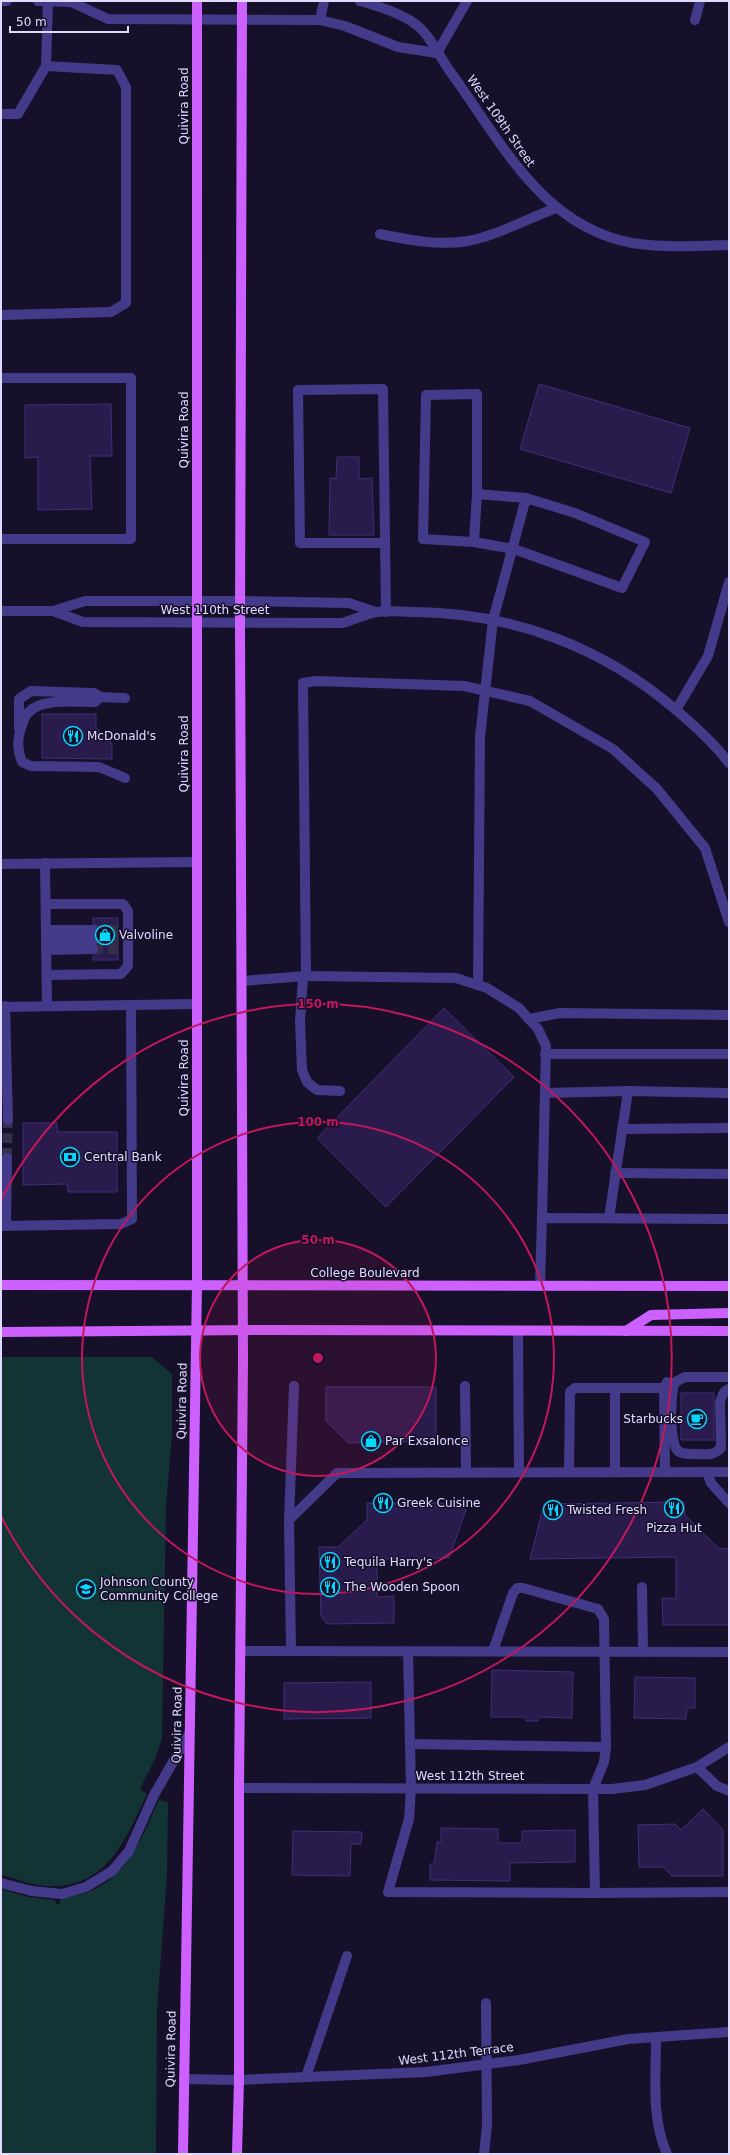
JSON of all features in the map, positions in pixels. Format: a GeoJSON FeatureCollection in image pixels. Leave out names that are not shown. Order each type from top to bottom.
{"type":"FeatureCollection","features":[{"type":"Feature","properties":{"kind":"main road","name":"Quivira Road"},"geometry":{"type":"LineString","coordinates":[[183,2154],[197,1284],[197,1]]}},
{"type":"Feature","properties":{"kind":"main road"},"geometry":{"type":"LineString","coordinates":[[237,2154],[239,2080],[239,1788],[243,1330],[240,624],[242,1]]}},
{"type":"Feature","properties":{"kind":"main road","name":"College Boulevard"},"geometry":{"type":"LineString","coordinates":[[1,1285],[197,1284],[243,1286],[729,1286]]}},
{"type":"Feature","properties":{"kind":"main road"},"geometry":{"type":"LineString","coordinates":[[626,1331],[651,1315],[729,1313]]}},
{"type":"Feature","properties":{"kind":"main road"},"geometry":{"type":"LineString","coordinates":[[1,1332],[243,1330],[518,1332],[729,1331]]}},
{"type":"Feature","properties":{"kind":"street"},"geometry":{"type":"LineString","coordinates":[[1,1],[7,1]]}},
{"type":"Feature","properties":{"kind":"street"},"geometry":{"type":"LineString","coordinates":[[38,1],[72,2],[108,19],[320,20],[345,26],[398,47],[437,53],[467,1]]}},
{"type":"Feature","properties":{"kind":"street"},"geometry":{"type":"LineString","coordinates":[[1,114],[18,114],[46,66],[48,1]]}},
{"type":"Feature","properties":{"kind":"street"},"geometry":{"type":"LineString","coordinates":[[320,20],[324,1]]}},
{"type":"Feature","properties":{"kind":"street","name":"West 109th Street"},"geometry":{"type":"LineString","coordinates":[[360,1],[394,12],[422,29],[437,53],[464,88],[522,175],[556,208],[592,230],[633,243],[729,244]]}},
{"type":"Feature","properties":{"kind":"street"},"geometry":{"type":"LineString","coordinates":[[695,20],[700,1]]}},
{"type":"Feature","properties":{"kind":"street"},"geometry":{"type":"LineString","coordinates":[[1,315],[111,312],[126,303],[126,87],[117,70],[46,66]]}},
{"type":"Feature","properties":{"kind":"street"},"geometry":{"type":"LineString","coordinates":[[380,234],[438,243],[467,241],[491,235],[556,208]]}},
{"type":"Feature","properties":{"kind":"street"},"geometry":{"type":"LineString","coordinates":[[1,378],[131,378],[131,539],[1,539]]}},
{"type":"Feature","properties":{"kind":"street"},"geometry":{"type":"LineString","coordinates":[[381,612],[385,543],[383,389],[298,390],[300,543],[385,543]]}},
{"type":"Feature","properties":{"kind":"street"},"geometry":{"type":"LineString","coordinates":[[474,542],[477,494],[477,394],[426,395],[423,539],[474,542],[514,549],[622,588],[645,542],[575,514],[526,498],[477,494]]}},
{"type":"Feature","properties":{"kind":"street"},"geometry":{"type":"LineString","coordinates":[[478,985],[480,737],[494,620],[514,549],[526,498]]}},
{"type":"Feature","properties":{"kind":"street"},"geometry":{"type":"LineString","coordinates":[[676,710],[708,656],[729,582]]}},
{"type":"Feature","properties":{"kind":"street","name":"West 110th Street"},"geometry":{"type":"LineString","coordinates":[[1,611],[53,611],[85,601],[240,601],[349,603],[381,612],[445,612],[494,620],[534,629],[580,647],[617,666],[657,693],[699,730],[729,764]]}},
{"type":"Feature","properties":{"kind":"street","name":"West 110th Street"},"geometry":{"type":"LineString","coordinates":[[53,611],[83,622],[197,624],[342,623],[381,612]]}},
{"type":"Feature","properties":{"kind":"street"},"geometry":{"type":"LineString","coordinates":[[340,1090],[317,1090],[307,1082],[302,1070],[300,1022],[304,977],[303,683],[316,681],[464,686],[530,701],[613,749],[657,789],[705,848],[729,922]]}},
{"type":"Feature","properties":{"kind":"street"},"geometry":{"type":"LineString","coordinates":[[125,698],[100,697],[94,693],[31,691],[19,700],[17,706],[19,753],[22,762],[31,766],[99,767],[125,778]]}},
{"type":"Feature","properties":{"kind":"street"},"geometry":{"type":"LineString","coordinates":[[19,733],[24,718],[32,708],[50,703],[95,702],[100,697]]}},
{"type":"Feature","properties":{"kind":"street"},"geometry":{"type":"LineString","coordinates":[[1,864],[197,862]]}},
{"type":"Feature","properties":{"kind":"street"},"geometry":{"type":"LineString","coordinates":[[45,863],[48,1006]]}},
{"type":"Feature","properties":{"kind":"street"},"geometry":{"type":"LineString","coordinates":[[46,904],[123,904],[128,911],[123,940],[128,966],[121,974],[47,975]]}},
{"type":"Feature","properties":{"kind":"street"},"geometry":{"type":"LineString","coordinates":[[46,940],[93,940],[46,940]]}},
{"type":"Feature","properties":{"kind":"street"},"geometry":{"type":"LineString","coordinates":[[242,981],[304,977],[456,978],[487,988],[519,1008],[538,1029],[546,1046],[540,1286]]}},
{"type":"Feature","properties":{"kind":"street"},"geometry":{"type":"LineString","coordinates":[[8,1120],[3,1007],[197,1004]]}},
{"type":"Feature","properties":{"kind":"street"},"geometry":{"type":"LineString","coordinates":[[7,1158],[3,1226],[121,1224],[132,1219],[131,1005]]}},
{"type":"Feature","properties":{"kind":"street"},"geometry":{"type":"LineString","coordinates":[[529,1019],[560,1013],[729,1014]]}},
{"type":"Feature","properties":{"kind":"street"},"geometry":{"type":"LineString","coordinates":[[545,1054],[729,1054]]}},
{"type":"Feature","properties":{"kind":"street"},"geometry":{"type":"LineString","coordinates":[[545,1093],[628,1091],[729,1093]]}},
{"type":"Feature","properties":{"kind":"street"},"geometry":{"type":"LineString","coordinates":[[609,1218],[628,1091]]}},
{"type":"Feature","properties":{"kind":"street"},"geometry":{"type":"LineString","coordinates":[[622,1129],[729,1128]]}},
{"type":"Feature","properties":{"kind":"street"},"geometry":{"type":"LineString","coordinates":[[615,1173],[729,1174]]}},
{"type":"Feature","properties":{"kind":"street"},"geometry":{"type":"LineString","coordinates":[[542,1218],[729,1219]]}},
{"type":"Feature","properties":{"kind":"street"},"geometry":{"type":"LineString","coordinates":[[518,1332],[519,1472]]}},
{"type":"Feature","properties":{"kind":"street"},"geometry":{"type":"LineString","coordinates":[[665,1472],[668,1388],[670,1378],[685,1371],[729,1371]]}},
{"type":"Feature","properties":{"kind":"street"},"geometry":{"type":"LineString","coordinates":[[569,1472],[570,1392],[575,1388],[668,1388],[675,1382],[686,1377],[729,1377]]}},
{"type":"Feature","properties":{"kind":"street"},"geometry":{"type":"LineString","coordinates":[[292,1651],[289,1520],[294,1386]]}},
{"type":"Feature","properties":{"kind":"street"},"geometry":{"type":"LineString","coordinates":[[465,1386],[466,1472]]}},
{"type":"Feature","properties":{"kind":"street"},"geometry":{"type":"LineString","coordinates":[[615,1388],[615,1472]]}},
{"type":"Feature","properties":{"kind":"street"},"geometry":{"type":"LineString","coordinates":[[668,1388],[673,1446],[682,1454],[710,1455],[721,1448],[720,1402],[725,1390],[729,1389]]}},
{"type":"Feature","properties":{"kind":"street"},"geometry":{"type":"LineString","coordinates":[[707,1472],[711,1483],[729,1504]]}},
{"type":"Feature","properties":{"kind":"street"},"geometry":{"type":"LineString","coordinates":[[289,1520],[336,1473],[729,1472]]}},
{"type":"Feature","properties":{"kind":"street"},"geometry":{"type":"LineString","coordinates":[[642,1586],[643,1652]]}},
{"type":"Feature","properties":{"kind":"street"},"geometry":{"type":"LineString","coordinates":[[494,1651],[513,1593],[515,1589],[520,1587],[598,1609],[604,1619],[606,1653],[606,1746],[604,1762],[593,1789],[595,1893]]}},
{"type":"Feature","properties":{"kind":"street"},"geometry":{"type":"LineString","coordinates":[[240,1651],[494,1651],[606,1653],[729,1652]]}},
{"type":"Feature","properties":{"kind":"street"},"geometry":{"type":"LineString","coordinates":[[408,1651],[411,1789],[409,1819],[388,1892],[729,1892]]}},
{"type":"Feature","properties":{"kind":"street"},"geometry":{"type":"LineString","coordinates":[[1,1883],[32,1890],[62,1894],[86,1887],[112,1871],[129,1851],[154,1795],[189,1734]]}},
{"type":"Feature","properties":{"kind":"street"},"geometry":{"type":"LineString","coordinates":[[410,1744],[606,1746]]}},
{"type":"Feature","properties":{"kind":"street","name":"West 112th Street"},"geometry":{"type":"LineString","coordinates":[[239,1788],[612,1789],[646,1785],[697,1767],[729,1747]]}},
{"type":"Feature","properties":{"kind":"street"},"geometry":{"type":"LineString","coordinates":[[697,1767],[717,1786],[729,1791]]}},
{"type":"Feature","properties":{"kind":"street"},"geometry":{"type":"LineString","coordinates":[[306,2077],[347,1956]]}},
{"type":"Feature","properties":{"kind":"street"},"geometry":{"type":"LineString","coordinates":[[484,2154],[487,2065],[486,2003]]}},
{"type":"Feature","properties":{"kind":"street","name":"West 112th Terrace"},"geometry":{"type":"LineString","coordinates":[[184,2079],[239,2080],[397,2074],[487,2065],[628,2039],[729,2032]]}},
{"type":"Feature","properties":{"kind":"street"},"geometry":{"type":"LineString","coordinates":[[656,2038],[657,2122],[667,2154]]}},
{"type":"Feature","properties":{"kind":"green space","name":"Johnson County Community College"},"geometry":{"type":"Polygon","coordinates":[[[1,1357],[152,1357],[172,1374],[172,1435],[166,1505],[162,1739],[155,1759],[140,1789],[147,1794],[122,1843],[112,1857],[100,1869],[86,1879],[69,1884],[43,1886],[1,1875],[1,1357]]]}},
{"type":"Feature","properties":{"kind":"green space"},"geometry":{"type":"Polygon","coordinates":[[[159,1800],[168,1802],[167,1875],[157,2010],[156,2154],[1,2154],[1,1889],[28,1897],[55,1900],[56,1904],[60,1904],[60,1900],[64,1898],[93,1890],[117,1873],[126,1863],[141,1839],[159,1800]]]}},
{"type":"Feature","properties":{"kind":"building"},"geometry":{"type":"Polygon","coordinates":[[[539,384],[690,428],[671,493],[520,449],[539,384]]]}},
{"type":"Feature","properties":{"kind":"building"},"geometry":{"type":"Polygon","coordinates":[[[111,404],[112,456],[90,456],[92,509],[38,510],[38,457],[25,458],[25,405],[111,404]]]}},
{"type":"Feature","properties":{"kind":"building"},"geometry":{"type":"Polygon","coordinates":[[[337,457],[359,457],[359,479],[372,478],[374,535],[329,535],[330,478],[336,479],[337,457]]]}},
{"type":"Feature","properties":{"kind":"building","name":"McDonald's"},"geometry":{"type":"Polygon","coordinates":[[[42,714],[96,714],[96,728],[112,744],[112,759],[42,758],[42,714]]]}},
{"type":"Feature","properties":{"kind":"building","name":"Valvoline"},"geometry":{"type":"Polygon","coordinates":[[[93,918],[118,918],[118,960],[93,960],[93,956],[97,954],[99,949],[97,944],[99,940],[97,935],[99,930],[97,925],[93,924],[93,918]]]}},
{"type":"Feature","properties":{"kind":"building"},"geometry":{"type":"Polygon","coordinates":[[[444,1008],[514,1077],[386,1207],[317,1138],[444,1008]]]}},
{"type":"Feature","properties":{"kind":"building","name":"Central Bank"},"geometry":{"type":"Polygon","coordinates":[[[23,1123],[57,1123],[57,1132],[117,1132],[117,1192],[68,1192],[67,1184],[23,1185],[23,1123]]]}},
{"type":"Feature","properties":{"kind":"building"},"geometry":{"type":"Polygon","coordinates":[[[326,1387],[436,1387],[436,1441],[348,1443],[326,1421],[326,1387]]]}},
{"type":"Feature","properties":{"kind":"building"},"geometry":{"type":"Polygon","coordinates":[[[681,1393],[714,1393],[714,1440],[681,1440],[681,1393]]]}},
{"type":"Feature","properties":{"kind":"building"},"geometry":{"type":"Polygon","coordinates":[[[684,1502],[685,1515],[718,1548],[729,1549],[729,1625],[663,1625],[662,1598],[676,1599],[676,1557],[530,1559],[544,1504],[684,1502]]]}},
{"type":"Feature","properties":{"kind":"building"},"geometry":{"type":"Polygon","coordinates":[[[367,1503],[458,1503],[466,1510],[449,1558],[377,1559],[377,1597],[394,1596],[394,1623],[327,1624],[321,1616],[319,1547],[338,1547],[367,1520],[367,1503]]]}},
{"type":"Feature","properties":{"kind":"building"},"geometry":{"type":"Polygon","coordinates":[[[492,1670],[573,1672],[572,1718],[538,1717],[538,1721],[526,1721],[526,1717],[491,1717],[492,1670]]]}},
{"type":"Feature","properties":{"kind":"building"},"geometry":{"type":"Polygon","coordinates":[[[635,1677],[695,1678],[695,1708],[687,1708],[686,1719],[634,1718],[635,1677]]]}},
{"type":"Feature","properties":{"kind":"building"},"geometry":{"type":"Polygon","coordinates":[[[371,1682],[371,1718],[284,1719],[284,1683],[371,1682]]]}},
{"type":"Feature","properties":{"kind":"building"},"geometry":{"type":"Polygon","coordinates":[[[703,1809],[723,1830],[723,1876],[672,1876],[663,1867],[639,1867],[638,1825],[675,1824],[681,1830],[703,1809]]]}},
{"type":"Feature","properties":{"kind":"building"},"geometry":{"type":"Polygon","coordinates":[[[441,1828],[498,1829],[498,1843],[522,1843],[522,1831],[575,1830],[575,1862],[510,1863],[510,1881],[430,1880],[430,1864],[434,1864],[437,1842],[441,1842],[441,1828]]]}},
{"type":"Feature","properties":{"kind":"building"},"geometry":{"type":"Polygon","coordinates":[[[293,1831],[362,1832],[361,1844],[351,1844],[350,1876],[292,1875],[293,1831]]]}},
{"type":"Feature","properties":{"kind":"tunnel"},"geometry":{"type":"LineString","coordinates":[[93,930],[118,930]]}},
{"type":"Feature","properties":{"kind":"tunnel"},"geometry":{"type":"LineString","coordinates":[[93,940],[118,940]]}},
{"type":"Feature","properties":{"kind":"tunnel"},"geometry":{"type":"LineString","coordinates":[[93,949],[118,949]]}},
{"type":"Feature","properties":{"kind":"tunnel"},"geometry":{"type":"LineString","coordinates":[[7,1158],[8,1120]]}},
{"type":"Feature","properties":{"kind":"place","name":"McDonald's"},"geometry":{"type":"Point","coordinates":[73,736]}},
{"type":"Feature","properties":{"kind":"place","name":"Valvoline"},"geometry":{"type":"Point","coordinates":[105,935]}},
{"type":"Feature","properties":{"kind":"place","name":"Central Bank"},"geometry":{"type":"Point","coordinates":[70,1157]}},
{"type":"Feature","properties":{"kind":"place","name":"Starbucks"},"geometry":{"type":"Point","coordinates":[697,1419]}},
{"type":"Feature","properties":{"kind":"place","name":"Par Exsalonce"},"geometry":{"type":"Point","coordinates":[371,1441]}},
{"type":"Feature","properties":{"kind":"place","name":"Greek Cuisine"},"geometry":{"type":"Point","coordinates":[383,1503]}},
{"type":"Feature","properties":{"kind":"place","name":"Pizza Hut"},"geometry":{"type":"Point","coordinates":[674,1508]}},
{"type":"Feature","properties":{"kind":"place","name":"Twisted Fresh"},"geometry":{"type":"Point","coordinates":[553,1510]}},
{"type":"Feature","properties":{"kind":"place","name":"Tequila Harry's"},"geometry":{"type":"Point","coordinates":[330,1562]}},
{"type":"Feature","properties":{"kind":"place","name":"The Wooden Spoon"},"geometry":{"type":"Point","coordinates":[330,1587]}},
{"type":"Feature","properties":{"kind":"place","name":"Johnson County Community College"},"geometry":{"type":"Point","coordinates":[86,1589]}}]}
